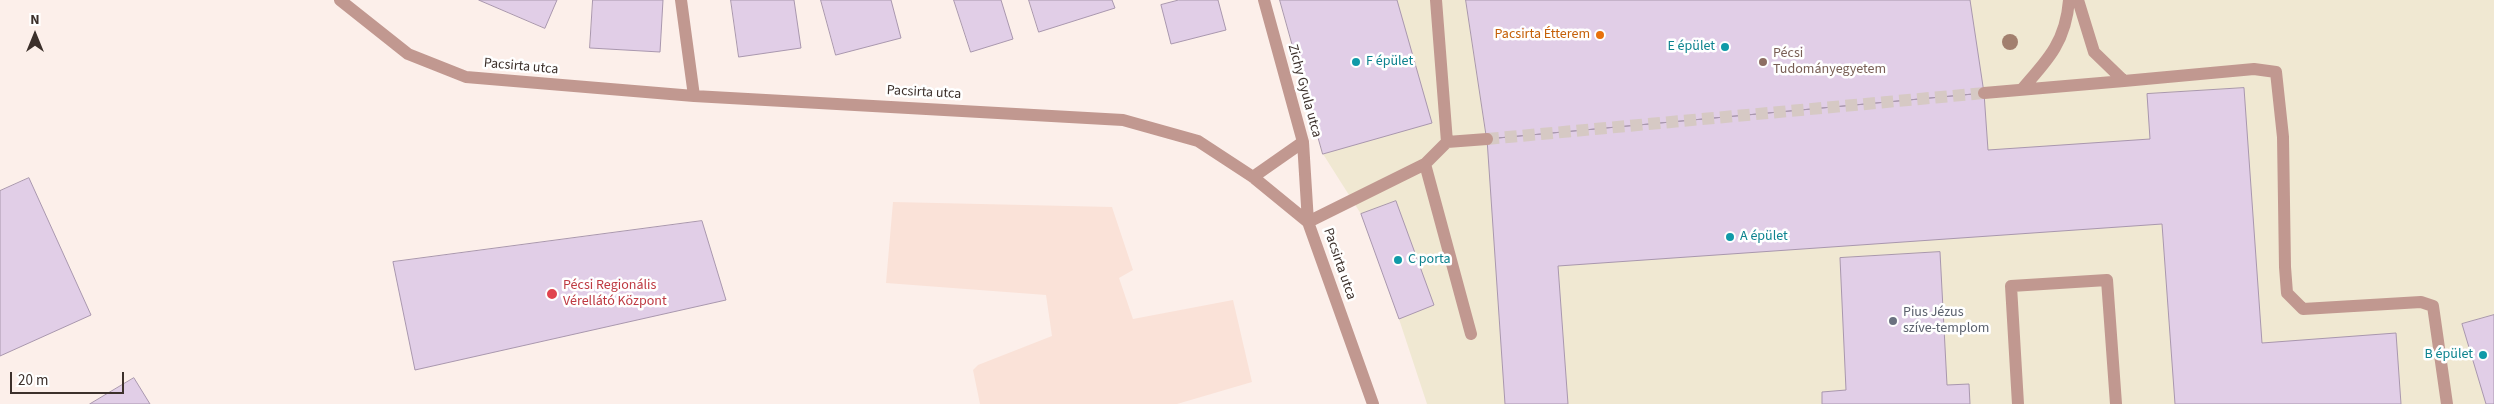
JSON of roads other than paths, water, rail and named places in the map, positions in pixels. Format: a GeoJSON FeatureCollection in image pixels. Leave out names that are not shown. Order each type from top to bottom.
{"type":"FeatureCollection","features":[{"type":"Feature","properties":{"kind":"street","name":"Pacsirta utca"},"geometry":{"type":"LineString","coordinates":[[340,0],[408,54],[466,78],[694,96],[1123,120],[1198,141],[1253,177],[1308,222],[1372,404]]}},
{"type":"Feature","properties":{"kind":"street"},"geometry":{"type":"LineString","coordinates":[[681,0],[694,96]]}},
{"type":"Feature","properties":{"kind":"street","name":"Zichy Gyula utca"},"geometry":{"type":"LineString","coordinates":[[1264,0],[1303,142],[1308,222]]}},
{"type":"Feature","properties":{"kind":"street"},"geometry":{"type":"LineString","coordinates":[[1436,0],[1447,142]]}},
{"type":"Feature","properties":{"kind":"street"},"geometry":{"type":"LineString","coordinates":[[2022,90],[2053,55],[2068,14],[2069,0]]}},
{"type":"Feature","properties":{"kind":"street"},"geometry":{"type":"LineString","coordinates":[[2078,0],[2094,52],[2124,81]]}},
{"type":"Feature","properties":{"kind":"street"},"geometry":{"type":"LineString","coordinates":[[1984,93],[2254,69],[2276,72],[2283,137],[2285,267],[2288,293],[2303,309],[2421,302],[2433,306],[2447,404]]}},
{"type":"Feature","properties":{"kind":"street"},"geometry":{"type":"LineString","coordinates":[[1308,222],[1425,164],[1447,142],[1487,139]]}},
{"type":"Feature","properties":{"kind":"street"},"geometry":{"type":"LineString","coordinates":[[1253,177],[1303,142]]}},
{"type":"Feature","properties":{"kind":"street"},"geometry":{"type":"LineString","coordinates":[[1425,164],[1471,334]]}},
{"type":"Feature","properties":{"kind":"street"},"geometry":{"type":"LineString","coordinates":[[2018,404],[2011,286],[2106,280],[2116,404]]}},
{"type":"Feature","properties":{"kind":"tunnel"},"geometry":{"type":"LineString","coordinates":[[1487,139],[1984,93]]}},
{"type":"Feature","properties":{"kind":"place","name":"Pacsirta Étterem"},"geometry":{"type":"Point","coordinates":[1600,35]}},
{"type":"Feature","properties":{"kind":"place","name":"E épület"},"geometry":{"type":"Point","coordinates":[1725,47]}},
{"type":"Feature","properties":{"kind":"place","name":"F épület"},"geometry":{"type":"Point","coordinates":[1356,62]}},
{"type":"Feature","properties":{"kind":"place","name":"Pécsi Tudományegyetem"},"geometry":{"type":"Point","coordinates":[1763,62]}},
{"type":"Feature","properties":{"kind":"place","name":"A épület"},"geometry":{"type":"Point","coordinates":[1730,237]}},
{"type":"Feature","properties":{"kind":"place","name":"C porta"},"geometry":{"type":"Point","coordinates":[1398,260]}},
{"type":"Feature","properties":{"kind":"place","name":"Pécsi Regionális Vérellátó Központ"},"geometry":{"type":"Point","coordinates":[552,294]}},
{"type":"Feature","properties":{"kind":"place","name":"Pius Jézus szíve-templom"},"geometry":{"type":"Point","coordinates":[1893,321]}},
{"type":"Feature","properties":{"kind":"place","name":"B épület"},"geometry":{"type":"Point","coordinates":[2483,355]}}]}
